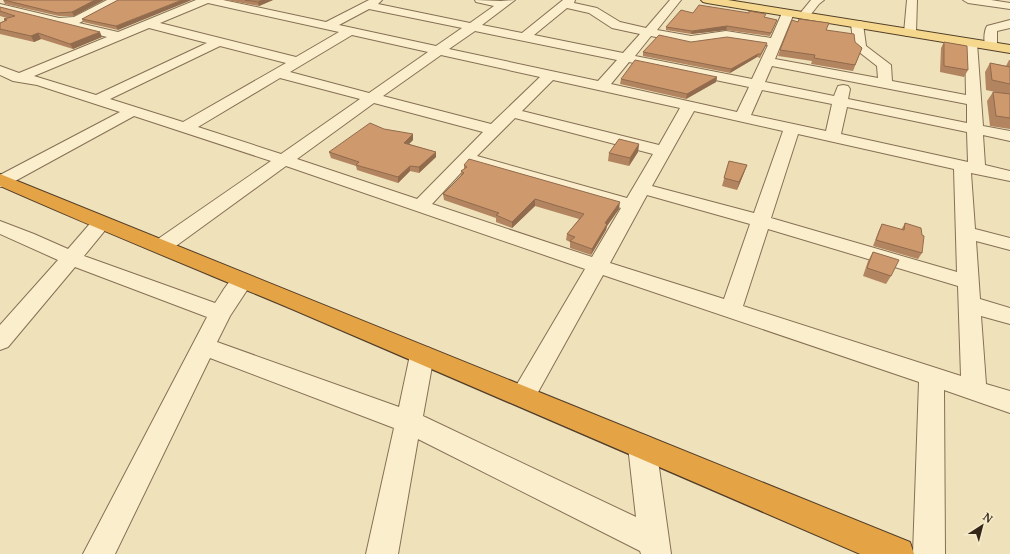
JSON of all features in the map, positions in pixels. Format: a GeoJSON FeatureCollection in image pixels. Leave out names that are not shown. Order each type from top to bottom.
{"type":"FeatureCollection","features":[{"type":"Feature","properties":{"kind":"highway"},"geometry":{"type":"LineString","coordinates":[[1,180],[101,223],[162,246],[242,281],[523,396],[898,554]]}},
{"type":"Feature","properties":{"kind":"main road"},"geometry":{"type":"LineString","coordinates":[[707,0],[747,3],[804,16],[1010,49]]}},
{"type":"Feature","properties":{"kind":"street"},"geometry":{"type":"LineString","coordinates":[[60,20],[76,20],[116,0]]}},
{"type":"Feature","properties":{"kind":"street"},"geometry":{"type":"LineString","coordinates":[[0,85],[207,0],[1010,176]]}},
{"type":"Feature","properties":{"kind":"street"},"geometry":{"type":"LineString","coordinates":[[480,0],[507,3]]}},
{"type":"Feature","properties":{"kind":"street"},"geometry":{"type":"LineString","coordinates":[[601,87],[676,0]]}},
{"type":"Feature","properties":{"kind":"street"},"geometry":{"type":"LineString","coordinates":[[804,16],[814,2],[819,0]]}},
{"type":"Feature","properties":{"kind":"street"},"geometry":{"type":"LineString","coordinates":[[910,33],[912,0]]}},
{"type":"Feature","properties":{"kind":"street"},"geometry":{"type":"LineString","coordinates":[[968,0],[1010,6]]}},
{"type":"Feature","properties":{"kind":"street"},"geometry":{"type":"LineString","coordinates":[[526,36],[568,2],[593,10],[616,24],[648,32],[691,40],[726,35],[775,42]]}},
{"type":"Feature","properties":{"kind":"street"},"geometry":{"type":"LineString","coordinates":[[256,10],[273,3]]}},
{"type":"Feature","properties":{"kind":"street"},"geometry":{"type":"LineString","coordinates":[[328,26],[372,3],[473,26],[1010,136]]}},
{"type":"Feature","properties":{"kind":"street"},"geometry":{"type":"LineString","coordinates":[[162,246],[507,3]]}},
{"type":"Feature","properties":{"kind":"street"},"geometry":{"type":"LineString","coordinates":[[0,7],[60,20],[118,36]]}},
{"type":"Feature","properties":{"kind":"street"},"geometry":{"type":"LineString","coordinates":[[742,118],[788,13]]}},
{"type":"Feature","properties":{"kind":"street"},"geometry":{"type":"LineString","coordinates":[[148,24],[298,62]]}},
{"type":"Feature","properties":{"kind":"street"},"geometry":{"type":"LineString","coordinates":[[857,24],[860,48],[883,62],[885,84]]}},
{"type":"Feature","properties":{"kind":"street"},"geometry":{"type":"LineString","coordinates":[[992,46],[991,29],[1010,24]]}},
{"type":"Feature","properties":{"kind":"street"},"geometry":{"type":"LineString","coordinates":[[185,128],[350,31]]}},
{"type":"Feature","properties":{"kind":"street"},"geometry":{"type":"LineString","coordinates":[[97,100],[219,42]]}},
{"type":"Feature","properties":{"kind":"street"},"geometry":{"type":"LineString","coordinates":[[971,43],[978,96],[969,168],[966,232],[974,390]]}},
{"type":"Feature","properties":{"kind":"street"},"geometry":{"type":"LineString","coordinates":[[767,61],[885,84],[978,96]]}},
{"type":"Feature","properties":{"kind":"street"},"geometry":{"type":"LineString","coordinates":[[0,70],[19,78],[39,81],[131,112],[284,160],[597,266],[1010,402]]}},
{"type":"Feature","properties":{"kind":"street"},"geometry":{"type":"LineString","coordinates":[[278,73],[371,99],[494,130]]}},
{"type":"Feature","properties":{"kind":"street"},"geometry":{"type":"LineString","coordinates":[[420,206],[550,75]]}},
{"type":"Feature","properties":{"kind":"street"},"geometry":{"type":"LineString","coordinates":[[833,137],[846,76]]}},
{"type":"Feature","properties":{"kind":"street"},"geometry":{"type":"LineString","coordinates":[[523,396],[689,106]]}},
{"type":"Feature","properties":{"kind":"street"},"geometry":{"type":"LineString","coordinates":[[1,180],[131,112]]}},
{"type":"Feature","properties":{"kind":"street"},"geometry":{"type":"LineString","coordinates":[[512,113],[663,151]]}},
{"type":"Feature","properties":{"kind":"street"},"geometry":{"type":"LineString","coordinates":[[731,310],[792,128]]}},
{"type":"Feature","properties":{"kind":"street"},"geometry":{"type":"LineString","coordinates":[[466,158],[636,197],[761,221],[968,282]]}},
{"type":"Feature","properties":{"kind":"street"},"geometry":{"type":"LineString","coordinates":[[0,341],[101,223]]}},
{"type":"Feature","properties":{"kind":"street"},"geometry":{"type":"LineString","coordinates":[[0,227],[70,258],[220,313]]}},
{"type":"Feature","properties":{"kind":"street"},"geometry":{"type":"LineString","coordinates":[[966,232],[1010,244]]}},
{"type":"Feature","properties":{"kind":"street"},"geometry":{"type":"LineString","coordinates":[[99,554],[220,313],[242,281]]}},
{"type":"Feature","properties":{"kind":"street"},"geometry":{"type":"LineString","coordinates":[[969,304],[1010,316]]}},
{"type":"Feature","properties":{"kind":"street"},"geometry":{"type":"LineString","coordinates":[[204,346],[409,422],[655,548]]}},
{"type":"Feature","properties":{"kind":"street"},"geometry":{"type":"LineString","coordinates":[[382,554],[422,354]]}},
{"type":"Feature","properties":{"kind":"street"},"geometry":{"type":"LineString","coordinates":[[929,554],[932,376]]}},
{"type":"Feature","properties":{"kind":"street"},"geometry":{"type":"LineString","coordinates":[[642,446],[655,548]]}},
{"type":"Feature","properties":{"kind":"building"},"geometry":{"type":"Polygon","coordinates":[[[4,0],[95,0],[72,12],[57,13],[4,0]]]}},
{"type":"Feature","properties":{"kind":"building"},"geometry":{"type":"Polygon","coordinates":[[[118,0],[182,0],[116,26],[82,19],[118,0]]]}},
{"type":"Feature","properties":{"kind":"building"},"geometry":{"type":"Polygon","coordinates":[[[245,0],[263,0],[258,2],[245,0]]]}},
{"type":"Feature","properties":{"kind":"building"},"geometry":{"type":"Polygon","coordinates":[[[699,5],[749,13],[749,11],[766,14],[764,17],[777,20],[771,33],[727,26],[692,31],[666,27],[681,10],[693,13],[699,5]]]}},
{"type":"Feature","properties":{"kind":"building"},"geometry":{"type":"Polygon","coordinates":[[[0,7],[100,32],[70,44],[38,33],[31,36],[0,29],[0,23],[7,20],[4,19],[15,16],[0,11],[0,7]]]}},
{"type":"Feature","properties":{"kind":"building"},"geometry":{"type":"Polygon","coordinates":[[[799,19],[829,23],[826,30],[854,34],[855,42],[862,48],[855,65],[814,58],[815,55],[780,50],[792,20],[798,22],[799,19]]]}},
{"type":"Feature","properties":{"kind":"building"},"geometry":{"type":"Polygon","coordinates":[[[659,35],[691,42],[727,37],[767,43],[761,54],[758,54],[731,69],[643,52],[659,35]]]}},
{"type":"Feature","properties":{"kind":"building"},"geometry":{"type":"Polygon","coordinates":[[[944,42],[967,46],[968,70],[944,66],[944,42]]]}},
{"type":"Feature","properties":{"kind":"building"},"geometry":{"type":"Polygon","coordinates":[[[635,60],[717,77],[687,94],[621,79],[635,60]]]}},
{"type":"Feature","properties":{"kind":"building"},"geometry":{"type":"Polygon","coordinates":[[[990,63],[1010,67],[1010,84],[992,80],[990,63]]]}},
{"type":"Feature","properties":{"kind":"building"},"geometry":{"type":"Polygon","coordinates":[[[993,92],[1010,94],[1010,118],[996,116],[993,92]]]}},
{"type":"Feature","properties":{"kind":"building"},"geometry":{"type":"Polygon","coordinates":[[[370,123],[384,129],[413,134],[404,143],[436,152],[419,167],[410,166],[398,177],[356,165],[359,162],[329,152],[370,123]]]}},
{"type":"Feature","properties":{"kind":"building"},"geometry":{"type":"Polygon","coordinates":[[[619,139],[639,144],[630,158],[609,153],[619,139]]]}},
{"type":"Feature","properties":{"kind":"building"},"geometry":{"type":"Polygon","coordinates":[[[469,159],[620,202],[605,223],[607,224],[592,249],[570,241],[575,237],[567,234],[584,214],[535,199],[512,222],[496,215],[499,213],[443,194],[464,173],[461,171],[467,167],[464,165],[469,159]]]}},
{"type":"Feature","properties":{"kind":"building"},"geometry":{"type":"Polygon","coordinates":[[[729,161],[747,165],[739,182],[724,178],[729,161]]]}},
{"type":"Feature","properties":{"kind":"building"},"geometry":{"type":"Polygon","coordinates":[[[905,223],[921,228],[922,235],[924,236],[922,253],[876,240],[882,224],[904,230],[905,223]]]}},
{"type":"Feature","properties":{"kind":"building"},"geometry":{"type":"Polygon","coordinates":[[[873,252],[899,260],[891,276],[867,268],[873,252]]]}}]}
